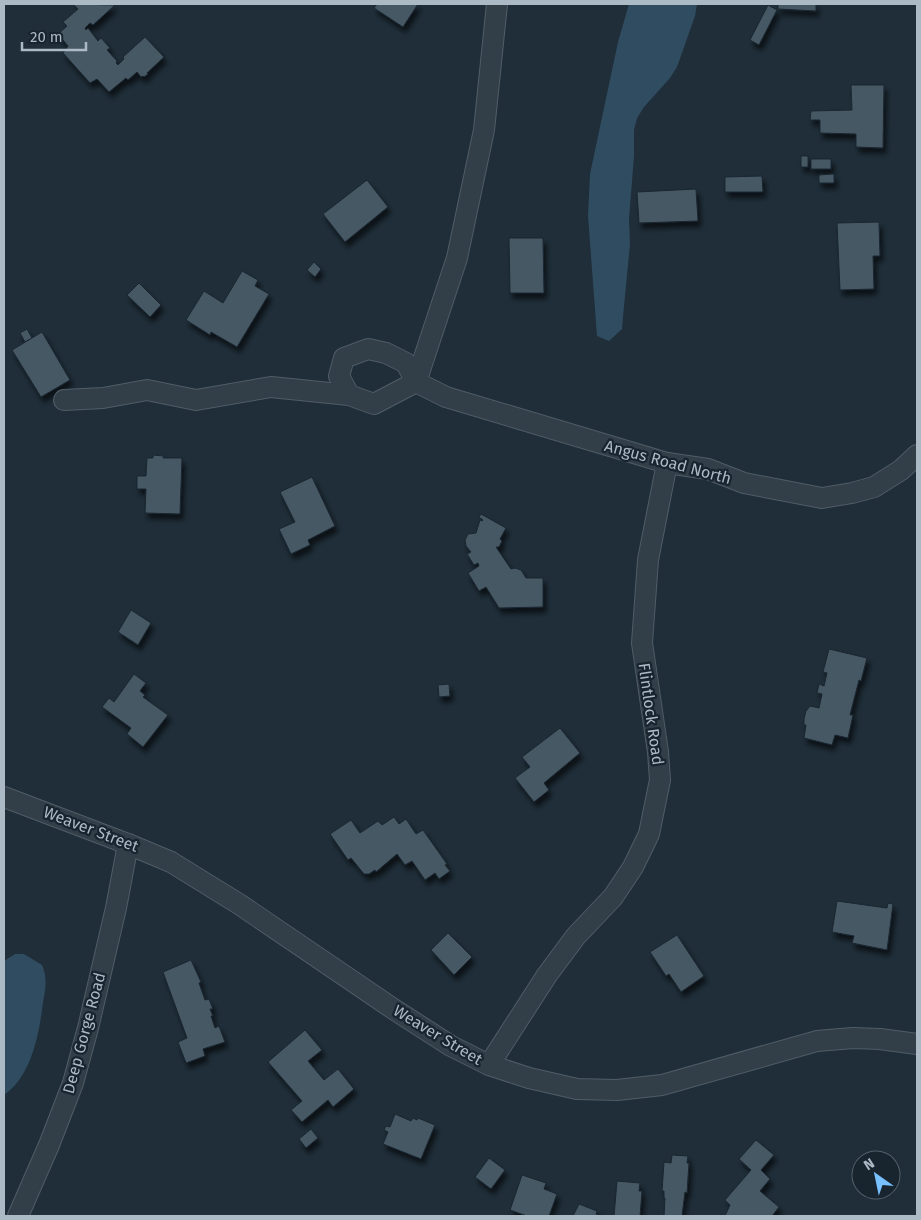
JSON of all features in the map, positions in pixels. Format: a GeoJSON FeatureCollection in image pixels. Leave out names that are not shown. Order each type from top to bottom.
{"type":"FeatureCollection","features":[{"type":"Feature","properties":{"kind":"street"},"geometry":{"type":"LineString","coordinates":[[64,400],[103,398],[147,390],[196,400],[271,388],[349,395],[374,404],[416,382],[459,248],[484,130],[497,4]]}},
{"type":"Feature","properties":{"kind":"street"},"geometry":{"type":"LineString","coordinates":[[349,395],[339,376],[344,358],[368,350],[386,354],[406,363],[416,382]]}},
{"type":"Feature","properties":{"kind":"street","name":"Angus Road North"},"geometry":{"type":"LineString","coordinates":[[416,382],[446,397],[667,463],[708,470],[744,483],[822,498],[874,487],[901,470],[917,455]]}},
{"type":"Feature","properties":{"kind":"street","name":"Flintlock Road"},"geometry":{"type":"LineString","coordinates":[[488,1065],[547,975],[576,936],[613,897],[633,867],[649,834],[660,780],[658,752],[642,643],[648,560],[667,463]]}},
{"type":"Feature","properties":{"kind":"street","name":"Weaver Street"},"geometry":{"type":"LineString","coordinates":[[4,797],[171,862],[197,877],[451,1046],[488,1065],[529,1078],[577,1089],[616,1090],[662,1085],[817,1041],[871,1038],[917,1044]]}},
{"type":"Feature","properties":{"kind":"street","name":"Deep Gorge Road"},"geometry":{"type":"LineString","coordinates":[[18,1216],[49,1145],[73,1083],[108,945],[128,844]]}},
{"type":"Feature","properties":{"kind":"water"},"geometry":{"type":"Polygon","coordinates":[[[629,4],[697,4],[695,16],[677,67],[637,118],[634,130],[629,219],[630,244],[622,329],[609,341],[597,336],[588,216],[590,174],[618,42],[629,4]]]}},
{"type":"Feature","properties":{"kind":"water"},"geometry":{"type":"Polygon","coordinates":[[[15,954],[24,954],[42,965],[45,987],[38,1033],[31,1057],[20,1078],[4,1095],[4,961],[15,954]]]}},
{"type":"Feature","properties":{"kind":"building"},"geometry":{"type":"Polygon","coordinates":[[[73,4],[115,5],[93,25],[90,23],[85,28],[86,30],[88,28],[98,41],[101,38],[110,48],[107,50],[117,61],[118,65],[124,59],[123,57],[145,37],[164,57],[144,77],[141,77],[137,72],[128,80],[126,78],[109,92],[97,79],[90,83],[63,53],[68,46],[58,34],[67,26],[63,22],[78,9],[73,4]]]}},
{"type":"Feature","properties":{"kind":"building"},"geometry":{"type":"Polygon","coordinates":[[[377,4],[418,4],[403,27],[374,8],[377,4]]]}},
{"type":"Feature","properties":{"kind":"building"},"geometry":{"type":"Polygon","coordinates":[[[778,4],[816,4],[816,11],[778,9],[778,4]]]}},
{"type":"Feature","properties":{"kind":"building"},"geometry":{"type":"Polygon","coordinates":[[[768,5],[777,10],[759,45],[750,40],[768,5]]]}},
{"type":"Feature","properties":{"kind":"building"},"geometry":{"type":"Polygon","coordinates":[[[851,85],[884,85],[883,148],[856,147],[856,134],[820,133],[820,120],[810,120],[811,111],[852,110],[851,85]]]}},
{"type":"Feature","properties":{"kind":"building"},"geometry":{"type":"Polygon","coordinates":[[[801,156],[808,156],[808,167],[801,167],[801,156]]]}},
{"type":"Feature","properties":{"kind":"building"},"geometry":{"type":"Polygon","coordinates":[[[811,159],[831,159],[831,169],[811,169],[811,159]]]}},
{"type":"Feature","properties":{"kind":"building"},"geometry":{"type":"Polygon","coordinates":[[[834,174],[834,183],[819,183],[819,175],[834,174]]]}},
{"type":"Feature","properties":{"kind":"building"},"geometry":{"type":"Polygon","coordinates":[[[762,176],[763,192],[725,192],[725,177],[762,176]]]}},
{"type":"Feature","properties":{"kind":"building"},"geometry":{"type":"Polygon","coordinates":[[[367,180],[388,207],[345,242],[323,214],[367,180]]]}},
{"type":"Feature","properties":{"kind":"building"},"geometry":{"type":"Polygon","coordinates":[[[696,189],[698,221],[639,223],[637,192],[696,189]]]}},
{"type":"Feature","properties":{"kind":"building"},"geometry":{"type":"Polygon","coordinates":[[[879,222],[880,256],[873,256],[874,289],[840,290],[837,223],[879,222]]]}},
{"type":"Feature","properties":{"kind":"building"},"geometry":{"type":"Polygon","coordinates":[[[509,238],[543,238],[544,293],[510,293],[509,238]]]}},
{"type":"Feature","properties":{"kind":"building"},"geometry":{"type":"Polygon","coordinates":[[[314,262],[321,269],[315,277],[307,270],[314,262]]]}},
{"type":"Feature","properties":{"kind":"building"},"geometry":{"type":"Polygon","coordinates":[[[242,271],[258,280],[255,286],[269,294],[237,347],[211,332],[210,335],[186,320],[204,291],[223,303],[242,271]]]}},
{"type":"Feature","properties":{"kind":"building"},"geometry":{"type":"Polygon","coordinates":[[[139,283],[161,305],[150,317],[127,295],[139,283]]]}},
{"type":"Feature","properties":{"kind":"building"},"geometry":{"type":"Polygon","coordinates":[[[27,329],[32,338],[25,342],[20,333],[27,329]]]}},
{"type":"Feature","properties":{"kind":"building"},"geometry":{"type":"Polygon","coordinates":[[[42,332],[70,380],[41,397],[12,350],[42,332]]]}},
{"type":"Feature","properties":{"kind":"building"},"geometry":{"type":"Polygon","coordinates":[[[153,455],[164,456],[163,458],[182,458],[180,514],[145,513],[146,489],[137,489],[137,476],[146,476],[147,458],[153,458],[153,455]]]}},
{"type":"Feature","properties":{"kind":"building"},"geometry":{"type":"Polygon","coordinates":[[[312,477],[335,526],[308,540],[310,545],[291,554],[279,529],[295,522],[280,492],[312,477]]]}},
{"type":"Feature","properties":{"kind":"building"},"geometry":{"type":"Polygon","coordinates":[[[481,514],[506,528],[500,539],[502,541],[499,547],[496,547],[511,569],[521,570],[526,578],[543,578],[543,607],[499,608],[486,587],[479,591],[468,573],[479,566],[478,563],[474,565],[467,554],[471,552],[466,546],[465,540],[468,534],[476,533],[480,520],[483,520],[479,517],[481,514]]]}},
{"type":"Feature","properties":{"kind":"building"},"geometry":{"type":"Polygon","coordinates":[[[131,610],[151,623],[138,645],[118,632],[131,610]]]}},
{"type":"Feature","properties":{"kind":"building"},"geometry":{"type":"Polygon","coordinates":[[[829,649],[867,658],[850,715],[853,715],[848,738],[835,735],[832,745],[804,738],[806,711],[810,706],[819,708],[822,694],[817,693],[819,684],[824,686],[827,673],[823,672],[829,649]]]}},
{"type":"Feature","properties":{"kind":"building"},"geometry":{"type":"Polygon","coordinates":[[[134,674],[146,683],[140,691],[145,695],[143,697],[168,715],[143,747],[127,734],[131,728],[102,707],[109,698],[114,702],[134,674]]]}},
{"type":"Feature","properties":{"kind":"building"},"geometry":{"type":"Polygon","coordinates":[[[449,684],[450,696],[439,697],[438,685],[449,684]]]}},
{"type":"Feature","properties":{"kind":"building"},"geometry":{"type":"Polygon","coordinates":[[[560,728],[580,753],[544,783],[549,790],[534,802],[515,778],[530,767],[522,757],[560,728]]]}},
{"type":"Feature","properties":{"kind":"building"},"geometry":{"type":"Polygon","coordinates":[[[394,817],[399,824],[406,819],[416,834],[423,830],[450,871],[439,879],[435,873],[425,880],[412,861],[405,865],[397,854],[376,872],[375,870],[369,874],[364,874],[351,858],[348,860],[330,834],[351,820],[360,833],[378,821],[382,825],[394,817]]]}},
{"type":"Feature","properties":{"kind":"building"},"geometry":{"type":"Polygon","coordinates":[[[837,901],[887,908],[888,903],[893,904],[887,950],[852,943],[854,936],[832,932],[837,901]]]}},
{"type":"Feature","properties":{"kind":"building"},"geometry":{"type":"Polygon","coordinates":[[[448,933],[472,957],[454,975],[431,950],[448,933]]]}},
{"type":"Feature","properties":{"kind":"building"},"geometry":{"type":"Polygon","coordinates":[[[677,935],[704,976],[681,992],[669,974],[666,976],[650,952],[677,935]]]}},
{"type":"Feature","properties":{"kind":"building"},"geometry":{"type":"Polygon","coordinates":[[[191,960],[201,982],[199,983],[205,1000],[209,999],[213,1009],[210,1009],[215,1028],[219,1026],[225,1042],[203,1049],[205,1056],[186,1063],[178,1042],[187,1038],[163,972],[191,960]]]}},
{"type":"Feature","properties":{"kind":"building"},"geometry":{"type":"Polygon","coordinates":[[[305,1030],[322,1050],[308,1061],[324,1080],[338,1069],[354,1089],[333,1107],[328,1100],[302,1122],[291,1110],[302,1101],[268,1062],[305,1030]]]}},
{"type":"Feature","properties":{"kind":"building"},"geometry":{"type":"Polygon","coordinates":[[[395,1114],[411,1121],[413,1118],[417,1120],[418,1118],[435,1125],[421,1159],[383,1144],[388,1132],[384,1130],[386,1126],[390,1127],[395,1114]]]}},
{"type":"Feature","properties":{"kind":"building"},"geometry":{"type":"Polygon","coordinates":[[[311,1129],[318,1138],[306,1148],[299,1139],[311,1129]]]}},
{"type":"Feature","properties":{"kind":"building"},"geometry":{"type":"Polygon","coordinates":[[[756,1140],[774,1155],[761,1170],[770,1179],[760,1191],[779,1207],[772,1216],[725,1216],[730,1205],[725,1200],[751,1170],[739,1159],[756,1140]]]}},
{"type":"Feature","properties":{"kind":"building"},"geometry":{"type":"Polygon","coordinates":[[[672,1155],[688,1156],[687,1193],[685,1192],[682,1216],[664,1216],[665,1198],[664,1191],[662,1191],[664,1162],[671,1163],[672,1155]]]}},
{"type":"Feature","properties":{"kind":"building"},"geometry":{"type":"Polygon","coordinates":[[[489,1158],[505,1170],[491,1189],[475,1177],[489,1158]]]}},
{"type":"Feature","properties":{"kind":"building"},"geometry":{"type":"Polygon","coordinates":[[[522,1175],[546,1183],[544,1189],[557,1194],[549,1216],[527,1216],[510,1210],[522,1175]]]}},
{"type":"Feature","properties":{"kind":"building"},"geometry":{"type":"Polygon","coordinates":[[[617,1181],[640,1183],[639,1191],[642,1191],[640,1216],[614,1216],[617,1181]]]}},
{"type":"Feature","properties":{"kind":"building"},"geometry":{"type":"Polygon","coordinates":[[[579,1204],[597,1211],[596,1214],[602,1216],[573,1216],[579,1204]]]}}]}
